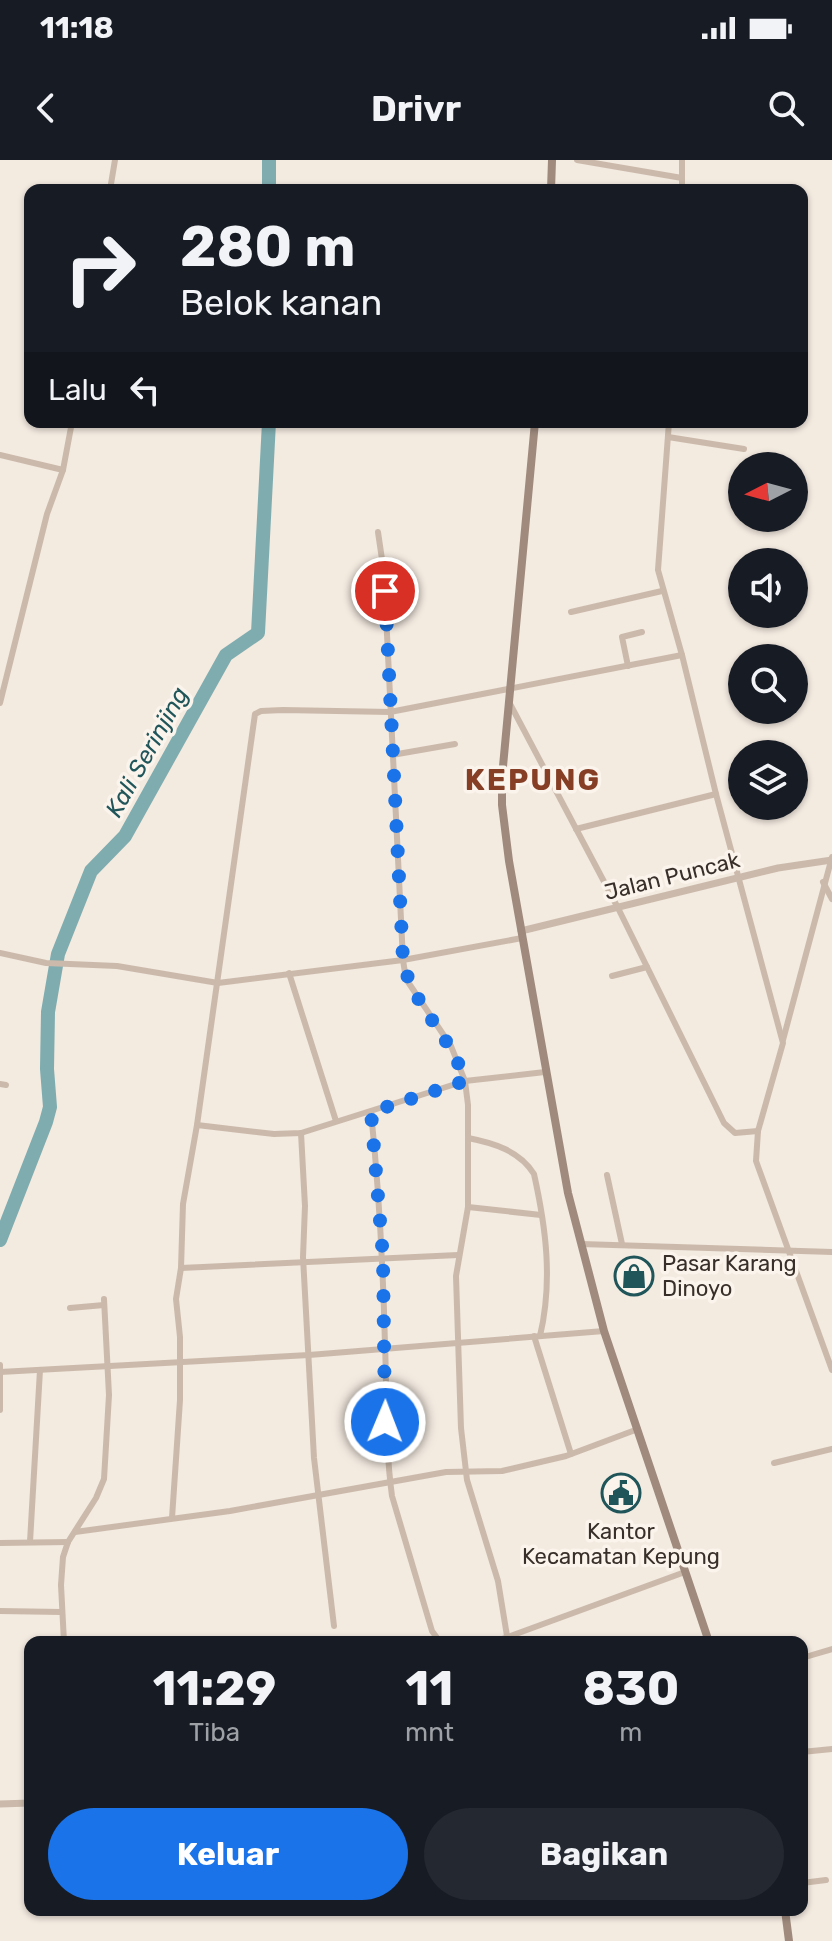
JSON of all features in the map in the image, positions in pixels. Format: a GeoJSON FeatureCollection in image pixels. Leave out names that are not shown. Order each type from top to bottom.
{"type":"FeatureCollection","features":[{"type":"Feature","properties":{"kind":"main road"},"geometry":{"type":"LineString","coordinates":[[551,184],[552,160]]}},
{"type":"Feature","properties":{"kind":"main road"},"geometry":{"type":"LineString","coordinates":[[534,428],[508,701],[502,805],[564,1178],[604,1331],[707,1636]]}},
{"type":"Feature","properties":{"kind":"main road"},"geometry":{"type":"LineString","coordinates":[[786,1916],[789,1941]]}},
{"type":"Feature","properties":{"kind":"street"},"geometry":{"type":"LineString","coordinates":[[111,184],[115,160]]}},
{"type":"Feature","properties":{"kind":"street"},"geometry":{"type":"LineString","coordinates":[[577,160],[682,178]]}},
{"type":"Feature","properties":{"kind":"street"},"geometry":{"type":"LineString","coordinates":[[682,160],[682,184]]}},
{"type":"Feature","properties":{"kind":"street"},"geometry":{"type":"LineString","coordinates":[[0,703],[47,514],[63,470],[71,428]]}},
{"type":"Feature","properties":{"kind":"street"},"geometry":{"type":"LineString","coordinates":[[669,428],[658,570],[783,1043]]}},
{"type":"Feature","properties":{"kind":"street"},"geometry":{"type":"LineString","coordinates":[[668,437],[744,449]]}},
{"type":"Feature","properties":{"kind":"street"},"geometry":{"type":"LineString","coordinates":[[0,455],[63,470]]}},
{"type":"Feature","properties":{"kind":"street"},"geometry":{"type":"LineString","coordinates":[[378,532],[384,573],[397,755],[408,959],[406,979],[451,1046],[465,1081],[468,1207],[467,1224],[458,1255],[461,1428],[466,1472],[498,1581],[507,1636]]}},
{"type":"Feature","properties":{"kind":"street"},"geometry":{"type":"LineString","coordinates":[[571,612],[662,591]]}},
{"type":"Feature","properties":{"kind":"street"},"geometry":{"type":"LineString","coordinates":[[628,666],[622,637],[642,632]]}},
{"type":"Feature","properties":{"kind":"street"},"geometry":{"type":"LineString","coordinates":[[172,1518],[181,1362],[177,1288],[181,1268],[183,1204],[197,1125],[212,983],[255,714],[283,710],[393,711],[682,655]]}},
{"type":"Feature","properties":{"kind":"street"},"geometry":{"type":"LineString","coordinates":[[508,701],[618,908],[724,1123],[735,1133],[758,1131]]}},
{"type":"Feature","properties":{"kind":"street"},"geometry":{"type":"LineString","coordinates":[[397,755],[455,744]]}},
{"type":"Feature","properties":{"kind":"street"},"geometry":{"type":"LineString","coordinates":[[576,829],[716,794]]}},
{"type":"Feature","properties":{"kind":"street"},"geometry":{"type":"LineString","coordinates":[[832,859],[823,882],[758,1131],[756,1161],[832,1370]]}},
{"type":"Feature","properties":{"kind":"street","name":"Jalan Puncak"},"geometry":{"type":"LineString","coordinates":[[522,935],[739,878],[832,859]]}},
{"type":"Feature","properties":{"kind":"street"},"geometry":{"type":"LineString","coordinates":[[823,882],[832,899]]}},
{"type":"Feature","properties":{"kind":"street"},"geometry":{"type":"LineString","coordinates":[[0,953],[46,963],[117,966],[212,983],[408,959],[522,935]]}},
{"type":"Feature","properties":{"kind":"street"},"geometry":{"type":"LineString","coordinates":[[612,976],[647,967]]}},
{"type":"Feature","properties":{"kind":"street"},"geometry":{"type":"LineString","coordinates":[[289,973],[336,1121]]}},
{"type":"Feature","properties":{"kind":"street"},"geometry":{"type":"LineString","coordinates":[[197,1125],[274,1134],[301,1133],[465,1081],[545,1072]]}},
{"type":"Feature","properties":{"kind":"street"},"geometry":{"type":"LineString","coordinates":[[371,1112],[383,1257],[385,1422],[390,1482],[436,1636]]}},
{"type":"Feature","properties":{"kind":"street"},"geometry":{"type":"LineString","coordinates":[[301,1133],[304,1167],[303,1261],[318,1494],[334,1626]]}},
{"type":"Feature","properties":{"kind":"street"},"geometry":{"type":"LineString","coordinates":[[468,1138],[517,1155],[534,1174],[548,1259],[548,1292],[537,1336],[571,1454]]}},
{"type":"Feature","properties":{"kind":"street"},"geometry":{"type":"LineString","coordinates":[[607,1175],[622,1244]]}},
{"type":"Feature","properties":{"kind":"street"},"geometry":{"type":"LineString","coordinates":[[468,1207],[541,1215]]}},
{"type":"Feature","properties":{"kind":"street"},"geometry":{"type":"LineString","coordinates":[[581,1244],[832,1252]]}},
{"type":"Feature","properties":{"kind":"street"},"geometry":{"type":"LineString","coordinates":[[181,1268],[458,1255]]}},
{"type":"Feature","properties":{"kind":"street"},"geometry":{"type":"LineString","coordinates":[[63,1636],[61,1570],[68,1542],[96,1498],[104,1479],[109,1395],[104,1302],[70,1308]]}},
{"type":"Feature","properties":{"kind":"street"},"geometry":{"type":"LineString","coordinates":[[0,1372],[309,1355],[604,1331]]}},
{"type":"Feature","properties":{"kind":"street"},"geometry":{"type":"LineString","coordinates":[[0,1365],[0,1410]]}},
{"type":"Feature","properties":{"kind":"street"},"geometry":{"type":"LineString","coordinates":[[30,1542],[40,1370]]}},
{"type":"Feature","properties":{"kind":"street"},"geometry":{"type":"LineString","coordinates":[[75,1532],[230,1511],[446,1472],[502,1471],[571,1454],[638,1429]]}},
{"type":"Feature","properties":{"kind":"street"},"geometry":{"type":"LineString","coordinates":[[774,1463],[832,1449]]}},
{"type":"Feature","properties":{"kind":"street"},"geometry":{"type":"LineString","coordinates":[[0,1543],[68,1542]]}},
{"type":"Feature","properties":{"kind":"street"},"geometry":{"type":"LineString","coordinates":[[516,1636],[685,1572]]}},
{"type":"Feature","properties":{"kind":"street"},"geometry":{"type":"LineString","coordinates":[[0,1611],[61,1612]]}},
{"type":"Feature","properties":{"kind":"street"},"geometry":{"type":"LineString","coordinates":[[808,1656],[832,1649]]}},
{"type":"Feature","properties":{"kind":"street"},"geometry":{"type":"LineString","coordinates":[[808,1751],[832,1749]]}},
{"type":"Feature","properties":{"kind":"street"},"geometry":{"type":"LineString","coordinates":[[0,1804],[24,1803]]}},
{"type":"Feature","properties":{"kind":"street"},"geometry":{"type":"LineString","coordinates":[[808,1882],[826,1880]]}},
{"type":"Feature","properties":{"kind":"waterway","name":"Kali Serinjing"},"geometry":{"type":"LineString","coordinates":[[269,160],[269,184]]}},
{"type":"Feature","properties":{"kind":"waterway","name":"Kali Serinjing"},"geometry":{"type":"LineString","coordinates":[[0,1240],[50,1107],[48,1012],[58,954],[91,871],[125,836],[226,655],[258,633],[269,428]]}},
{"type":"Feature","properties":{"kind":"place","name":"Pasar Karang Dinoyo"},"geometry":{"type":"Point","coordinates":[634,1276]}},
{"type":"Feature","properties":{"kind":"place","name":"Kantor Kecamatan Kepung"},"geometry":{"type":"Point","coordinates":[621,1493]}},
{"type":"Feature","properties":{"kind":"district","name":"KEPUNG"},"geometry":{"type":"Point","coordinates":[533,780]}},
{"type":"Feature","properties":{"kind":"route"},"geometry":{"type":"LineString","coordinates":[[385,591],[406,979],[451,1046],[465,1081],[371,1112],[383,1257],[385,1422]]}}]}
